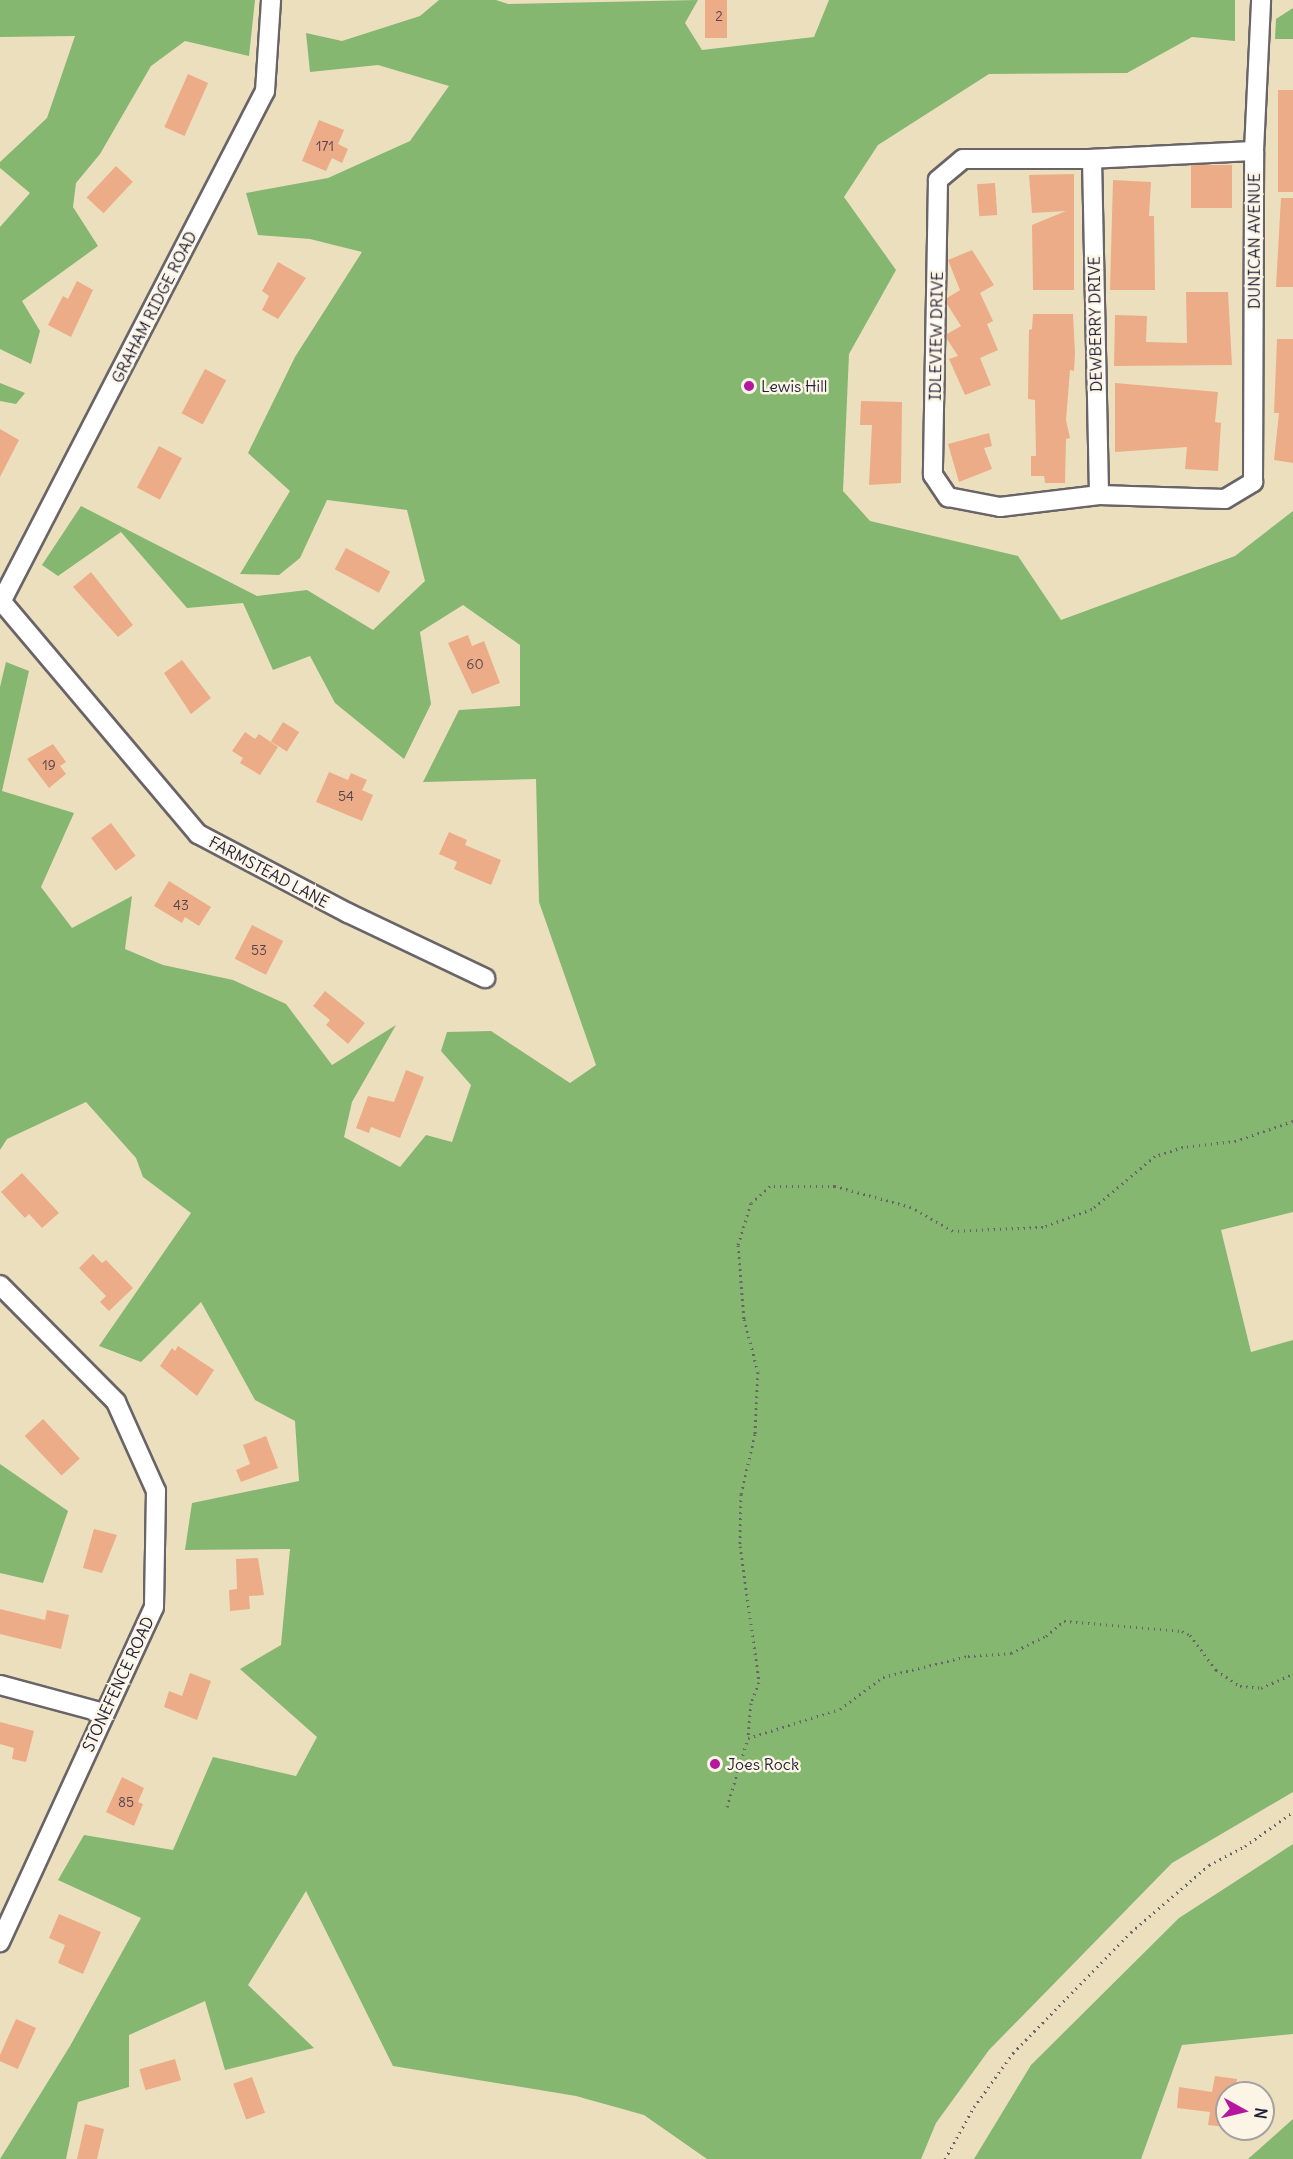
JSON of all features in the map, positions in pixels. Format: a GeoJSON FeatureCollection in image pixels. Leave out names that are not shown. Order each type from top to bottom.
{"type":"FeatureCollection","features":[{"type":"Feature","properties":{"kind":"street","name":"GRAHAM RIDGE ROAD"},"geometry":{"type":"LineString","coordinates":[[1,603],[265,91],[271,0]]}},
{"type":"Feature","properties":{"kind":"street","name":"DUNICAN AVENUE"},"geometry":{"type":"LineString","coordinates":[[1099,495],[1225,499],[1253,482],[1254,152],[1261,0]]}},
{"type":"Feature","properties":{"kind":"street"},"geometry":{"type":"LineString","coordinates":[[1092,159],[1254,152]]}},
{"type":"Feature","properties":{"kind":"street","name":"IDLEVIEW DRIVE"},"geometry":{"type":"LineString","coordinates":[[1092,159],[963,159],[938,180],[933,475],[948,497],[1000,507],[1099,495]]}},
{"type":"Feature","properties":{"kind":"street","name":"DEWBERRY DRIVE"},"geometry":{"type":"LineString","coordinates":[[1092,159],[1099,495]]}},
{"type":"Feature","properties":{"kind":"street","name":"FARMSTEAD LANE"},"geometry":{"type":"LineString","coordinates":[[1,603],[198,834],[348,913],[484,978]]}},
{"type":"Feature","properties":{"kind":"street","name":"STONEFENCE ROAD"},"geometry":{"type":"LineString","coordinates":[[0,1284],[116,1402],[156,1491],[154,1607],[0,1942]]}},
{"type":"Feature","properties":{"kind":"street"},"geometry":{"type":"LineString","coordinates":[[0,1686],[104,1713]]}},
{"type":"Feature","properties":{"kind":"path"},"geometry":{"type":"LineString","coordinates":[[727,1808],[748,1738],[751,1702],[759,1682],[745,1588],[741,1515],[755,1434],[758,1372],[744,1319],[738,1245],[751,1203],[770,1186],[835,1186],[911,1207],[953,1231],[1042,1227],[1092,1209],[1155,1155],[1183,1147],[1236,1141],[1293,1121]]}},
{"type":"Feature","properties":{"kind":"path"},"geometry":{"type":"LineString","coordinates":[[748,1738],[840,1709],[883,1677],[969,1656],[1011,1653],[1046,1636],[1064,1621],[1182,1631],[1190,1635],[1216,1670],[1240,1686],[1261,1688],[1293,1674]]}},
{"type":"Feature","properties":{"kind":"path"},"geometry":{"type":"LineString","coordinates":[[945,2159],[974,2107],[1013,2053],[1131,1932],[1209,1865],[1245,1846],[1293,1812]]}},
{"type":"Feature","properties":{"kind":"green space"},"geometry":{"type":"Polygon","coordinates":[[[0,0],[255,0],[249,56],[185,41],[151,66],[100,154],[76,183],[73,207],[98,246],[22,301],[40,331],[31,364],[0,349],[0,227],[30,193],[0,168],[0,162],[47,118],[75,36],[0,37],[0,0]]]}},
{"type":"Feature","properties":{"kind":"green space"},"geometry":{"type":"Polygon","coordinates":[[[439,0],[496,0],[508,4],[698,0],[685,23],[702,50],[814,37],[829,0],[1235,0],[1235,41],[1192,37],[1127,73],[989,74],[878,145],[844,197],[896,270],[849,354],[843,491],[870,521],[1018,556],[1061,620],[1235,556],[1293,511],[1293,1212],[1221,1230],[1251,1352],[1293,1340],[1293,1792],[1172,1863],[989,2050],[936,2123],[921,2159],[707,2159],[644,2115],[576,2096],[393,2066],[306,1891],[248,1985],[314,2048],[225,2070],[205,2001],[129,2035],[129,2087],[78,2102],[66,2159],[0,2159],[70,2046],[141,1918],[58,1880],[84,1835],[173,1850],[213,1757],[296,1776],[317,1737],[240,1669],[281,1645],[290,1549],[185,1550],[192,1503],[299,1481],[295,1421],[255,1400],[201,1302],[141,1362],[99,1346],[191,1213],[143,1177],[136,1158],[86,1102],[7,1139],[0,1150],[0,687],[6,662],[29,671],[2,791],[74,813],[41,887],[72,928],[132,896],[125,949],[163,965],[233,980],[286,1004],[332,1065],[396,1025],[352,1102],[344,1137],[400,1167],[426,1135],[452,1142],[471,1085],[441,1051],[447,1032],[491,1031],[570,1083],[596,1065],[539,902],[536,779],[423,782],[459,710],[520,706],[520,645],[463,605],[420,632],[431,704],[404,759],[335,703],[310,656],[273,670],[243,603],[187,608],[121,532],[58,576],[42,565],[81,506],[257,596],[307,590],[373,630],[425,581],[407,510],[327,500],[300,558],[279,575],[240,574],[290,491],[248,453],[295,357],[362,252],[310,239],[258,235],[246,193],[328,178],[410,141],[449,86],[378,65],[310,72],[306,33],[342,41],[420,16],[439,0]]]}},
{"type":"Feature","properties":{"kind":"green space"},"geometry":{"type":"Polygon","coordinates":[[[1293,8],[1293,39],[1275,39],[1276,19],[1293,8]]]}},
{"type":"Feature","properties":{"kind":"green space"},"geometry":{"type":"Polygon","coordinates":[[[0,383],[25,393],[16,404],[0,401],[0,383]]]}},
{"type":"Feature","properties":{"kind":"green space"},"geometry":{"type":"Polygon","coordinates":[[[0,1464],[68,1511],[43,1583],[0,1573],[0,1464]]]}},
{"type":"Feature","properties":{"kind":"green space"},"geometry":{"type":"Polygon","coordinates":[[[1293,1844],[1293,2034],[1182,2045],[1141,2159],[974,2159],[1031,2065],[1179,1918],[1293,1844]]]}},
{"type":"Feature","properties":{"kind":"green space"},"geometry":{"type":"Polygon","coordinates":[[[1293,2119],[1293,2159],[1248,2159],[1268,2141],[1275,2141],[1275,2135],[1293,2119]]]}},
{"type":"Feature","properties":{"kind":"building"},"geometry":{"type":"Polygon","coordinates":[[[705,0],[727,0],[727,38],[705,38],[705,0]]]}},
{"type":"Feature","properties":{"kind":"building"},"geometry":{"type":"Polygon","coordinates":[[[188,74],[208,83],[185,136],[164,127],[188,74]]]}},
{"type":"Feature","properties":{"kind":"building"},"geometry":{"type":"Polygon","coordinates":[[[1278,90],[1293,90],[1293,192],[1278,192],[1278,90]]]}},
{"type":"Feature","properties":{"kind":"building"},"geometry":{"type":"Polygon","coordinates":[[[319,120],[344,130],[338,144],[348,149],[342,163],[332,158],[326,171],[302,161],[319,120]]]}},
{"type":"Feature","properties":{"kind":"building"},"geometry":{"type":"Polygon","coordinates":[[[1191,165],[1232,165],[1232,208],[1191,208],[1191,165]]]}},
{"type":"Feature","properties":{"kind":"building"},"geometry":{"type":"Polygon","coordinates":[[[116,166],[133,182],[103,213],[87,197],[116,166]]]}},
{"type":"Feature","properties":{"kind":"building"},"geometry":{"type":"Polygon","coordinates":[[[1074,174],[1074,290],[1033,290],[1032,225],[1066,211],[1032,213],[1029,175],[1074,174]]]}},
{"type":"Feature","properties":{"kind":"building"},"geometry":{"type":"Polygon","coordinates":[[[1113,180],[1151,182],[1149,216],[1154,216],[1155,290],[1110,290],[1113,180]]]}},
{"type":"Feature","properties":{"kind":"building"},"geometry":{"type":"Polygon","coordinates":[[[995,183],[997,215],[979,216],[977,184],[995,183]]]}},
{"type":"Feature","properties":{"kind":"building"},"geometry":{"type":"Polygon","coordinates":[[[1281,198],[1293,198],[1293,287],[1276,287],[1281,198]]]}},
{"type":"Feature","properties":{"kind":"building"},"geometry":{"type":"Polygon","coordinates":[[[972,250],[994,285],[980,293],[993,321],[987,324],[998,350],[980,358],[991,385],[965,395],[949,359],[958,356],[947,339],[947,334],[961,326],[947,304],[947,298],[960,290],[948,260],[972,250]]]}},
{"type":"Feature","properties":{"kind":"building"},"geometry":{"type":"Polygon","coordinates":[[[278,262],[306,278],[278,319],[262,310],[269,296],[262,291],[278,262]]]}},
{"type":"Feature","properties":{"kind":"building"},"geometry":{"type":"Polygon","coordinates":[[[77,281],[93,290],[71,337],[48,325],[63,296],[68,299],[77,281]]]}},
{"type":"Feature","properties":{"kind":"building"},"geometry":{"type":"Polygon","coordinates":[[[1186,292],[1228,292],[1232,365],[1114,366],[1115,315],[1147,316],[1146,342],[1187,343],[1186,292]]]}},
{"type":"Feature","properties":{"kind":"building"},"geometry":{"type":"Polygon","coordinates":[[[1033,314],[1073,314],[1075,353],[1074,371],[1070,370],[1066,420],[1070,438],[1066,439],[1065,483],[1045,483],[1044,476],[1031,476],[1031,456],[1036,456],[1035,400],[1028,399],[1029,330],[1032,329],[1033,314]]]}},
{"type":"Feature","properties":{"kind":"building"},"geometry":{"type":"Polygon","coordinates":[[[1277,339],[1293,339],[1293,463],[1274,460],[1279,413],[1274,413],[1277,339]]]}},
{"type":"Feature","properties":{"kind":"building"},"geometry":{"type":"Polygon","coordinates":[[[205,369],[226,380],[203,424],[182,413],[205,369]]]}},
{"type":"Feature","properties":{"kind":"building"},"geometry":{"type":"Polygon","coordinates":[[[1115,383],[1218,392],[1215,422],[1221,423],[1218,471],[1185,469],[1187,447],[1115,452],[1115,383]]]}},
{"type":"Feature","properties":{"kind":"building"},"geometry":{"type":"Polygon","coordinates":[[[861,401],[902,402],[901,483],[869,485],[872,425],[860,425],[861,401]]]}},
{"type":"Feature","properties":{"kind":"building"},"geometry":{"type":"Polygon","coordinates":[[[0,429],[19,440],[0,477],[0,429]]]}},
{"type":"Feature","properties":{"kind":"building"},"geometry":{"type":"Polygon","coordinates":[[[989,433],[992,446],[984,448],[992,469],[959,482],[948,444],[989,433]]]}},
{"type":"Feature","properties":{"kind":"building"},"geometry":{"type":"Polygon","coordinates":[[[159,446],[182,458],[160,500],[137,487],[159,446]]]}},
{"type":"Feature","properties":{"kind":"building"},"geometry":{"type":"Polygon","coordinates":[[[346,548],[390,571],[379,593],[335,569],[346,548]]]}},
{"type":"Feature","properties":{"kind":"building"},"geometry":{"type":"Polygon","coordinates":[[[91,572],[133,625],[118,637],[73,587],[91,572]]]}},
{"type":"Feature","properties":{"kind":"building"},"geometry":{"type":"Polygon","coordinates":[[[468,635],[472,646],[484,641],[500,683],[472,694],[448,643],[468,635]]]}},
{"type":"Feature","properties":{"kind":"building"},"geometry":{"type":"Polygon","coordinates":[[[182,660],[211,698],[191,714],[164,673],[182,660]]]}},
{"type":"Feature","properties":{"kind":"building"},"geometry":{"type":"Polygon","coordinates":[[[283,722],[299,732],[287,752],[271,742],[283,722]]]}},
{"type":"Feature","properties":{"kind":"building"},"geometry":{"type":"Polygon","coordinates":[[[245,732],[255,739],[259,734],[278,747],[260,775],[240,763],[243,758],[232,751],[245,732]]]}},
{"type":"Feature","properties":{"kind":"building"},"geometry":{"type":"Polygon","coordinates":[[[53,744],[66,762],[60,766],[66,774],[49,788],[27,759],[53,744]]]}},
{"type":"Feature","properties":{"kind":"building"},"geometry":{"type":"Polygon","coordinates":[[[329,772],[348,780],[351,773],[367,780],[362,790],[373,795],[362,821],[316,802],[329,772]]]}},
{"type":"Feature","properties":{"kind":"building"},"geometry":{"type":"Polygon","coordinates":[[[111,823],[136,856],[116,871],[91,838],[111,823]]]}},
{"type":"Feature","properties":{"kind":"building"},"geometry":{"type":"Polygon","coordinates":[[[449,832],[467,840],[465,845],[501,860],[491,885],[454,869],[457,862],[439,854],[449,832]]]}},
{"type":"Feature","properties":{"kind":"building"},"geometry":{"type":"Polygon","coordinates":[[[169,881],[211,907],[199,926],[185,917],[182,923],[154,906],[169,881]]]}},
{"type":"Feature","properties":{"kind":"building"},"geometry":{"type":"Polygon","coordinates":[[[252,925],[283,941],[266,975],[235,959],[252,925]]]}},
{"type":"Feature","properties":{"kind":"building"},"geometry":{"type":"Polygon","coordinates":[[[325,991],[365,1023],[348,1044],[326,1025],[330,1020],[313,1006],[325,991]]]}},
{"type":"Feature","properties":{"kind":"building"},"geometry":{"type":"Polygon","coordinates":[[[406,1070],[424,1077],[400,1138],[371,1127],[369,1133],[356,1128],[368,1096],[394,1102],[406,1070]]]}},
{"type":"Feature","properties":{"kind":"building"},"geometry":{"type":"Polygon","coordinates":[[[22,1173],[59,1213],[42,1228],[29,1214],[25,1218],[1,1192],[22,1173]]]}},
{"type":"Feature","properties":{"kind":"building"},"geometry":{"type":"Polygon","coordinates":[[[93,1254],[102,1263],[106,1260],[133,1288],[109,1311],[100,1302],[106,1296],[79,1268],[93,1254]]]}},
{"type":"Feature","properties":{"kind":"building"},"geometry":{"type":"Polygon","coordinates":[[[178,1346],[214,1370],[197,1396],[160,1366],[172,1348],[175,1351],[178,1346]]]}},
{"type":"Feature","properties":{"kind":"building"},"geometry":{"type":"Polygon","coordinates":[[[43,1419],[80,1458],[62,1476],[25,1436],[43,1419]]]}},
{"type":"Feature","properties":{"kind":"building"},"geometry":{"type":"Polygon","coordinates":[[[266,1436],[278,1468],[241,1482],[236,1470],[250,1464],[243,1445],[266,1436]]]}},
{"type":"Feature","properties":{"kind":"building"},"geometry":{"type":"Polygon","coordinates":[[[94,1529],[117,1535],[102,1573],[83,1568],[94,1529]]]}},
{"type":"Feature","properties":{"kind":"building"},"geometry":{"type":"Polygon","coordinates":[[[258,1558],[264,1595],[249,1596],[250,1609],[230,1611],[229,1590],[237,1589],[236,1559],[258,1558]]]}},
{"type":"Feature","properties":{"kind":"building"},"geometry":{"type":"Polygon","coordinates":[[[0,1609],[45,1620],[47,1610],[69,1615],[61,1649],[0,1634],[0,1609]]]}},
{"type":"Feature","properties":{"kind":"building"},"geometry":{"type":"Polygon","coordinates":[[[190,1673],[211,1681],[197,1720],[164,1707],[169,1691],[182,1696],[190,1673]]]}},
{"type":"Feature","properties":{"kind":"building"},"geometry":{"type":"Polygon","coordinates":[[[0,1722],[34,1731],[26,1762],[12,1759],[14,1748],[0,1744],[0,1722]]]}},
{"type":"Feature","properties":{"kind":"building"},"geometry":{"type":"Polygon","coordinates":[[[122,1777],[144,1788],[138,1802],[143,1804],[134,1826],[106,1812],[122,1777]]]}},
{"type":"Feature","properties":{"kind":"building"},"geometry":{"type":"Polygon","coordinates":[[[59,1914],[101,1932],[83,1974],[58,1963],[65,1945],[49,1938],[59,1914]]]}},
{"type":"Feature","properties":{"kind":"building"},"geometry":{"type":"Polygon","coordinates":[[[16,2019],[36,2028],[18,2069],[0,2061],[0,2055],[16,2019]]]}},
{"type":"Feature","properties":{"kind":"building"},"geometry":{"type":"Polygon","coordinates":[[[175,2059],[181,2080],[145,2090],[139,2069],[175,2059]]]}},
{"type":"Feature","properties":{"kind":"building"},"geometry":{"type":"Polygon","coordinates":[[[1215,2076],[1237,2079],[1237,2081],[1215,2081],[1215,2126],[1208,2125],[1210,2112],[1177,2108],[1179,2087],[1212,2092],[1215,2076]]]}},
{"type":"Feature","properties":{"kind":"building"},"geometry":{"type":"Polygon","coordinates":[[[252,2077],[265,2113],[246,2120],[233,2084],[252,2077]]]}},
{"type":"Feature","properties":{"kind":"building"},"geometry":{"type":"Polygon","coordinates":[[[85,2124],[104,2129],[97,2159],[77,2159],[85,2124]]]}},
{"type":"Feature","properties":{"kind":"place","name":"Lewis Hill"},"geometry":{"type":"Point","coordinates":[749,386]}},
{"type":"Feature","properties":{"kind":"place","name":"Joes Rock"},"geometry":{"type":"Point","coordinates":[715,1764]}}]}
